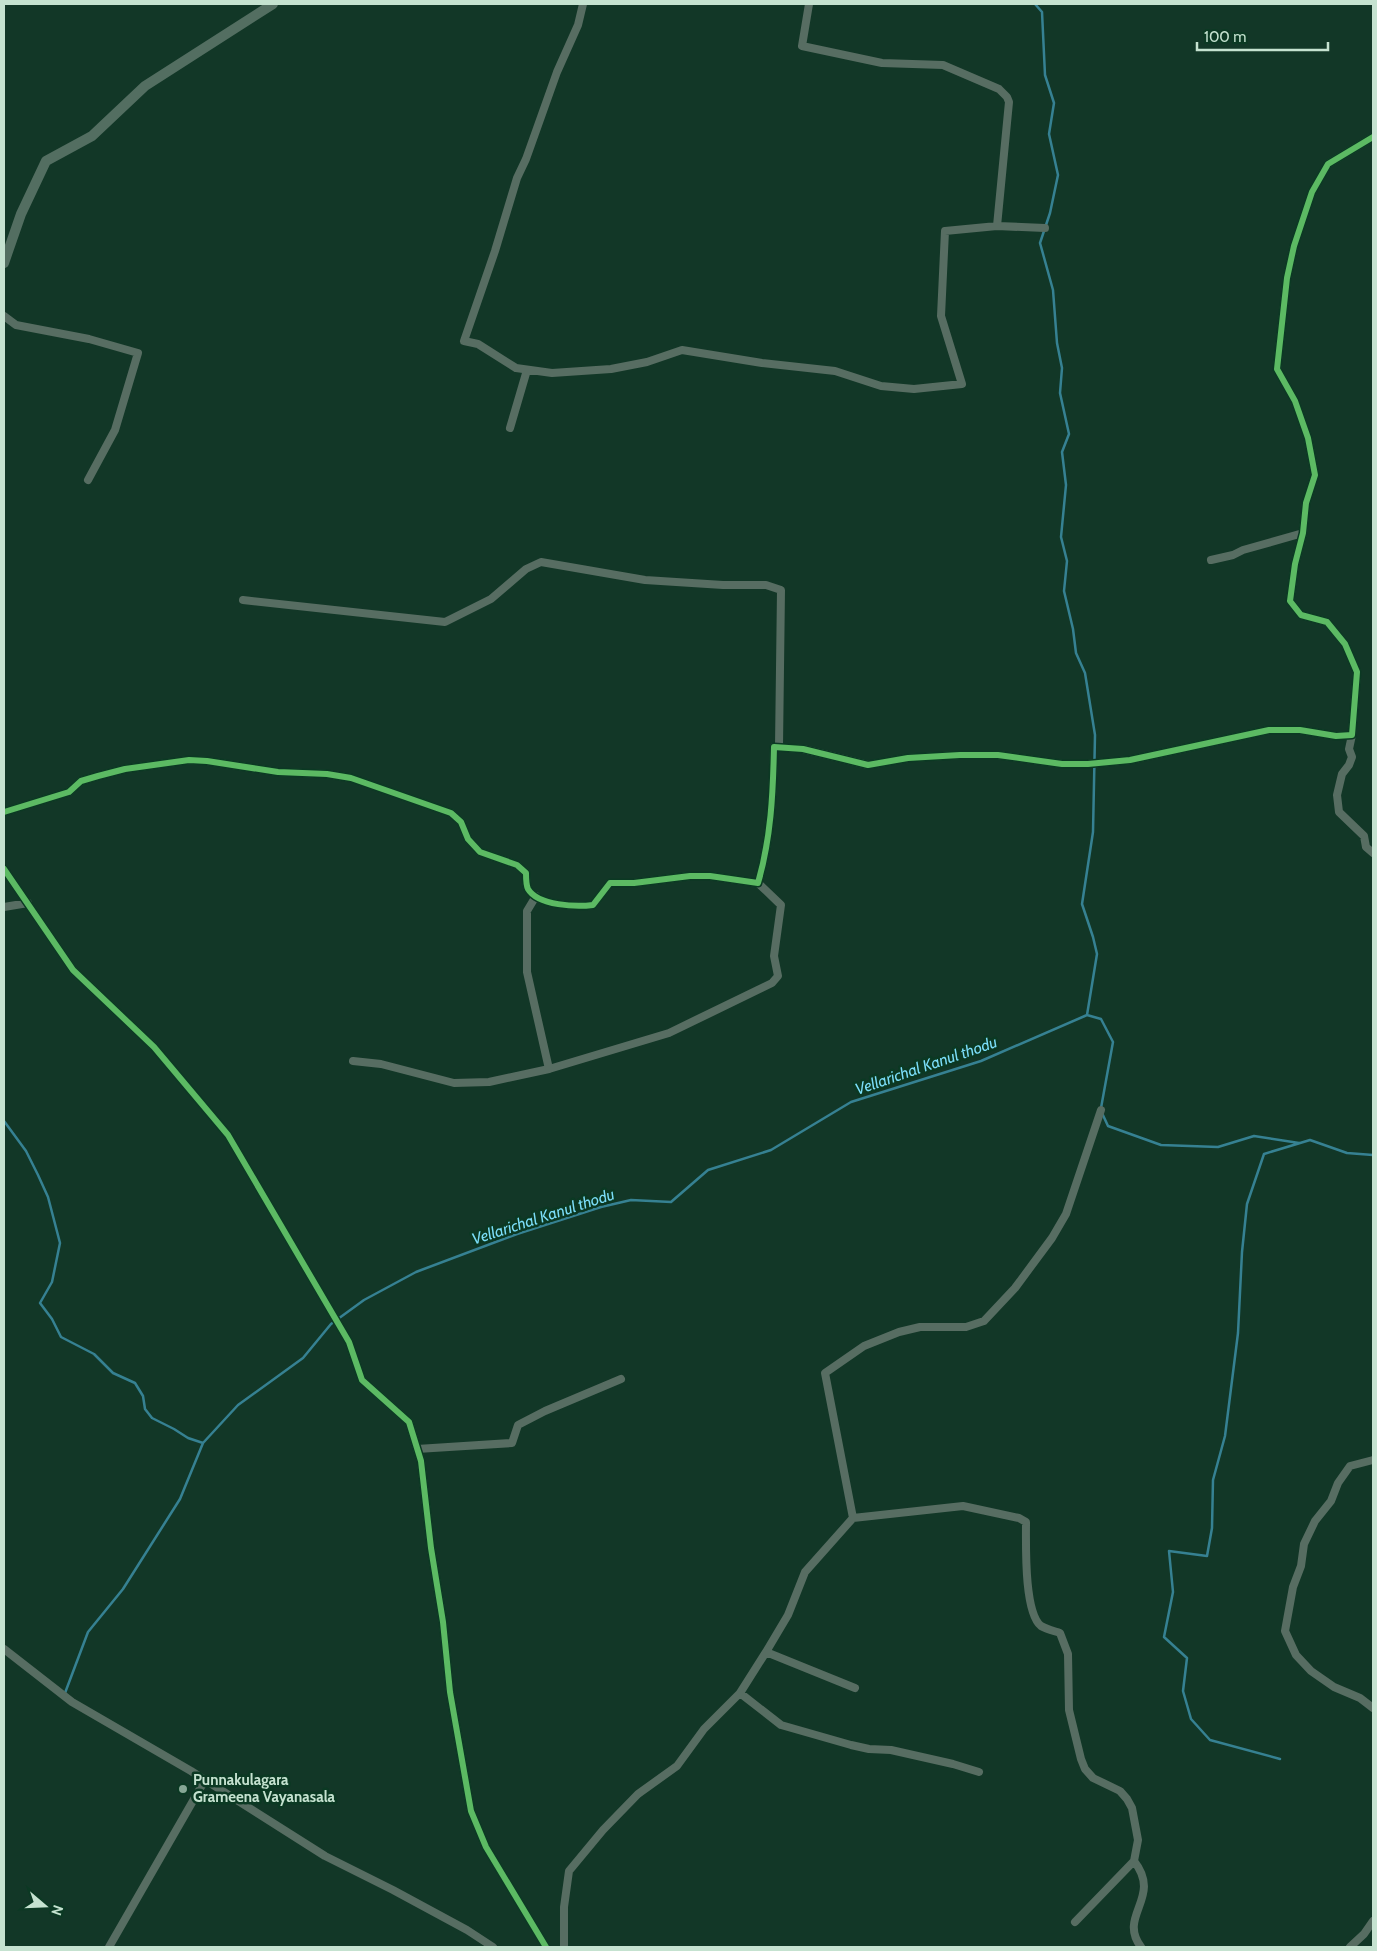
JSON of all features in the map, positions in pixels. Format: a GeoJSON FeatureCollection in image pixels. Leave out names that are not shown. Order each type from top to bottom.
{"type":"FeatureCollection","features":[{"type":"Feature","properties":{"kind":"main road"},"geometry":{"type":"LineString","coordinates":[[4,263],[22,214],[46,161],[92,136],[145,86],[273,4]]}},
{"type":"Feature","properties":{"kind":"street"},"geometry":{"type":"LineString","coordinates":[[583,4],[578,24],[557,72],[526,159],[517,178],[495,251],[464,341],[478,344],[516,368],[552,372],[611,369],[647,362],[682,350],[762,363],[835,371],[881,386],[914,389],[962,384],[941,316],[945,232],[997,226],[1045,228]]}},
{"type":"Feature","properties":{"kind":"street"},"geometry":{"type":"LineString","coordinates":[[809,4],[802,46],[882,63],[943,65],[999,89],[1007,97],[1009,102],[997,226]]}},
{"type":"Feature","properties":{"kind":"street"},"geometry":{"type":"LineString","coordinates":[[1373,136],[1328,164],[1312,192],[1294,246],[1287,278],[1277,369],[1295,401],[1308,438],[1315,475],[1306,503],[1303,533],[1290,601],[1301,615],[1327,622],[1345,644],[1357,672],[1352,735],[1349,749],[1352,756],[1349,765],[1342,774],[1337,795],[1339,812],[1364,836],[1366,847],[1373,853]]}},
{"type":"Feature","properties":{"kind":"street"},"geometry":{"type":"LineString","coordinates":[[4,316],[16,325],[89,339],[138,353],[115,430],[88,480]]}},
{"type":"Feature","properties":{"kind":"street"},"geometry":{"type":"LineString","coordinates":[[510,428],[527,370]]}},
{"type":"Feature","properties":{"kind":"street"},"geometry":{"type":"LineString","coordinates":[[1211,560],[1303,533]]}},
{"type":"Feature","properties":{"kind":"street"},"geometry":{"type":"LineString","coordinates":[[243,600],[445,622],[491,599],[526,570],[541,562],[645,580],[723,585],[766,585],[781,590],[779,746]]}},
{"type":"Feature","properties":{"kind":"street"},"geometry":{"type":"LineString","coordinates":[[758,884],[770,833],[774,747],[803,749],[868,765],[908,758],[960,755],[998,755],[1054,763],[1088,764],[1153,755],[1269,730],[1300,730],[1336,736],[1352,735]]}},
{"type":"Feature","properties":{"kind":"street"},"geometry":{"type":"LineString","coordinates":[[4,812],[69,792],[81,781],[98,776],[125,769],[189,760],[278,772],[327,774],[375,785],[452,813],[462,822],[468,839],[480,852],[517,865],[526,873],[528,888],[536,896],[554,903],[577,907],[593,905],[610,883],[634,883],[690,876],[710,876],[758,884],[781,905],[774,956],[778,976],[772,983],[669,1033],[549,1069],[490,1082],[454,1083],[381,1064],[353,1062]]}},
{"type":"Feature","properties":{"kind":"street"},"geometry":{"type":"LineString","coordinates":[[4,869],[73,970],[154,1047],[228,1135],[342,1328],[349,1342],[362,1380],[409,1422],[421,1461],[443,1622],[450,1692],[470,1811],[486,1847],[546,1947]]}},
{"type":"Feature","properties":{"kind":"street"},"geometry":{"type":"LineString","coordinates":[[536,896],[527,911],[527,972],[549,1069]]}},
{"type":"Feature","properties":{"kind":"street"},"geometry":{"type":"LineString","coordinates":[[4,907],[28,903]]}},
{"type":"Feature","properties":{"kind":"street"},"geometry":{"type":"LineString","coordinates":[[854,1518],[825,1373],[864,1346],[899,1332],[920,1327],[966,1327],[984,1321],[1015,1288],[1052,1238],[1066,1214],[1101,1110]]}},
{"type":"Feature","properties":{"kind":"street"},"geometry":{"type":"LineString","coordinates":[[417,1450],[512,1443],[518,1425],[621,1379]]}},
{"type":"Feature","properties":{"kind":"street"},"geometry":{"type":"LineString","coordinates":[[1373,1460],[1350,1466],[1338,1483],[1331,1501],[1314,1521],[1304,1544],[1302,1566],[1293,1587],[1284,1631],[1296,1655],[1311,1671],[1334,1687],[1360,1698],[1373,1708]]}},
{"type":"Feature","properties":{"kind":"street"},"geometry":{"type":"LineString","coordinates":[[564,1947],[564,1907],[569,1871],[603,1830],[638,1794],[676,1766],[704,1729],[740,1693],[788,1615],[805,1572],[854,1518],[963,1506],[1019,1518],[1026,1522],[1026,1578],[1034,1617],[1042,1626],[1060,1632],[1068,1654],[1069,1710],[1085,1769],[1093,1778],[1120,1790],[1132,1808],[1138,1840],[1134,1861],[1075,1922]]}},
{"type":"Feature","properties":{"kind":"street"},"geometry":{"type":"LineString","coordinates":[[4,1649],[72,1702],[205,1780],[325,1856],[467,1930],[493,1947]]}},
{"type":"Feature","properties":{"kind":"street"},"geometry":{"type":"LineString","coordinates":[[766,1652],[855,1688]]}},
{"type":"Feature","properties":{"kind":"street"},"geometry":{"type":"LineString","coordinates":[[740,1693],[781,1724],[851,1745],[869,1749],[891,1750],[979,1772]]}},
{"type":"Feature","properties":{"kind":"street"},"geometry":{"type":"LineString","coordinates":[[109,1947],[205,1780]]}},
{"type":"Feature","properties":{"kind":"street"},"geometry":{"type":"LineString","coordinates":[[1134,1861],[1144,1877],[1141,1905],[1134,1916],[1133,1932],[1141,1947]]}},
{"type":"Feature","properties":{"kind":"street"},"geometry":{"type":"LineString","coordinates":[[1350,1947],[1364,1934],[1373,1921]]}},
{"type":"Feature","properties":{"kind":"waterway"},"geometry":{"type":"LineString","coordinates":[[1035,4],[1042,12],[1045,75],[1054,103],[1049,134],[1058,175],[1050,213],[1040,243],[1053,290],[1057,343],[1062,368],[1060,393],[1069,434],[1062,452],[1066,485],[1061,537],[1067,561],[1064,591],[1073,629],[1076,653],[1085,673],[1095,735],[1093,832],[1082,904],[1097,954],[1087,1015]]}},
{"type":"Feature","properties":{"kind":"waterway","name":"Vellarichal Kanul thodu"},"geometry":{"type":"LineString","coordinates":[[65,1693],[88,1632],[123,1589],[180,1499],[203,1443],[238,1405],[303,1358],[331,1324],[364,1300],[416,1272],[517,1234],[601,1207],[631,1200],[671,1202],[708,1170],[771,1150],[851,1102],[981,1061],[1087,1015],[1101,1019],[1113,1042],[1101,1108]]}},
{"type":"Feature","properties":{"kind":"waterway","name":"Vellarichal Kanul thodu"},"geometry":{"type":"LineString","coordinates":[[1102,1113],[1108,1126],[1161,1145],[1218,1147],[1254,1136],[1299,1143]]}},
{"type":"Feature","properties":{"kind":"waterway"},"geometry":{"type":"LineString","coordinates":[[4,1121],[26,1151],[48,1197],[60,1243],[52,1282],[40,1303],[52,1319],[61,1337],[94,1354],[113,1373],[135,1383],[143,1396],[145,1409],[152,1418],[188,1438],[203,1443]]}},
{"type":"Feature","properties":{"kind":"waterway"},"geometry":{"type":"LineString","coordinates":[[1280,1759],[1210,1740],[1191,1719],[1183,1691],[1187,1658],[1164,1637],[1173,1592],[1169,1551],[1207,1556],[1212,1528],[1213,1480],[1225,1436],[1238,1333],[1242,1252],[1247,1204],[1264,1154],[1310,1140],[1347,1153],[1373,1155]]}},
{"type":"Feature","properties":{"kind":"cycle path"},"geometry":{"type":"LineString","coordinates":[[4,812],[69,792],[81,781],[98,776],[125,769],[189,760],[278,772],[327,774],[351,778],[451,813],[461,822],[468,839],[480,852],[517,865],[526,873],[527,887],[533,895],[558,904],[586,906],[593,905],[610,883],[634,883],[690,876],[710,876],[758,883],[766,849],[770,816],[774,747],[803,749],[868,765],[908,758],[960,755],[998,755],[1062,764],[1088,764],[1130,760],[1269,730],[1300,730],[1336,736],[1352,735],[1357,672],[1345,644],[1327,622],[1301,615],[1290,601],[1295,564],[1303,533],[1306,503],[1315,475],[1308,438],[1295,401],[1277,369],[1287,278],[1294,246],[1312,192],[1328,164],[1373,137]]}},
{"type":"Feature","properties":{"kind":"cycle path"},"geometry":{"type":"LineString","coordinates":[[4,869],[73,970],[154,1047],[228,1135],[349,1342],[362,1380],[409,1422],[421,1461],[431,1548],[443,1622],[450,1692],[471,1811],[486,1847],[546,1947]]}},
{"type":"Feature","properties":{"kind":"place","name":"Punnakulagara Grameena Vayanasala"},"geometry":{"type":"Point","coordinates":[183,1789]}}]}
